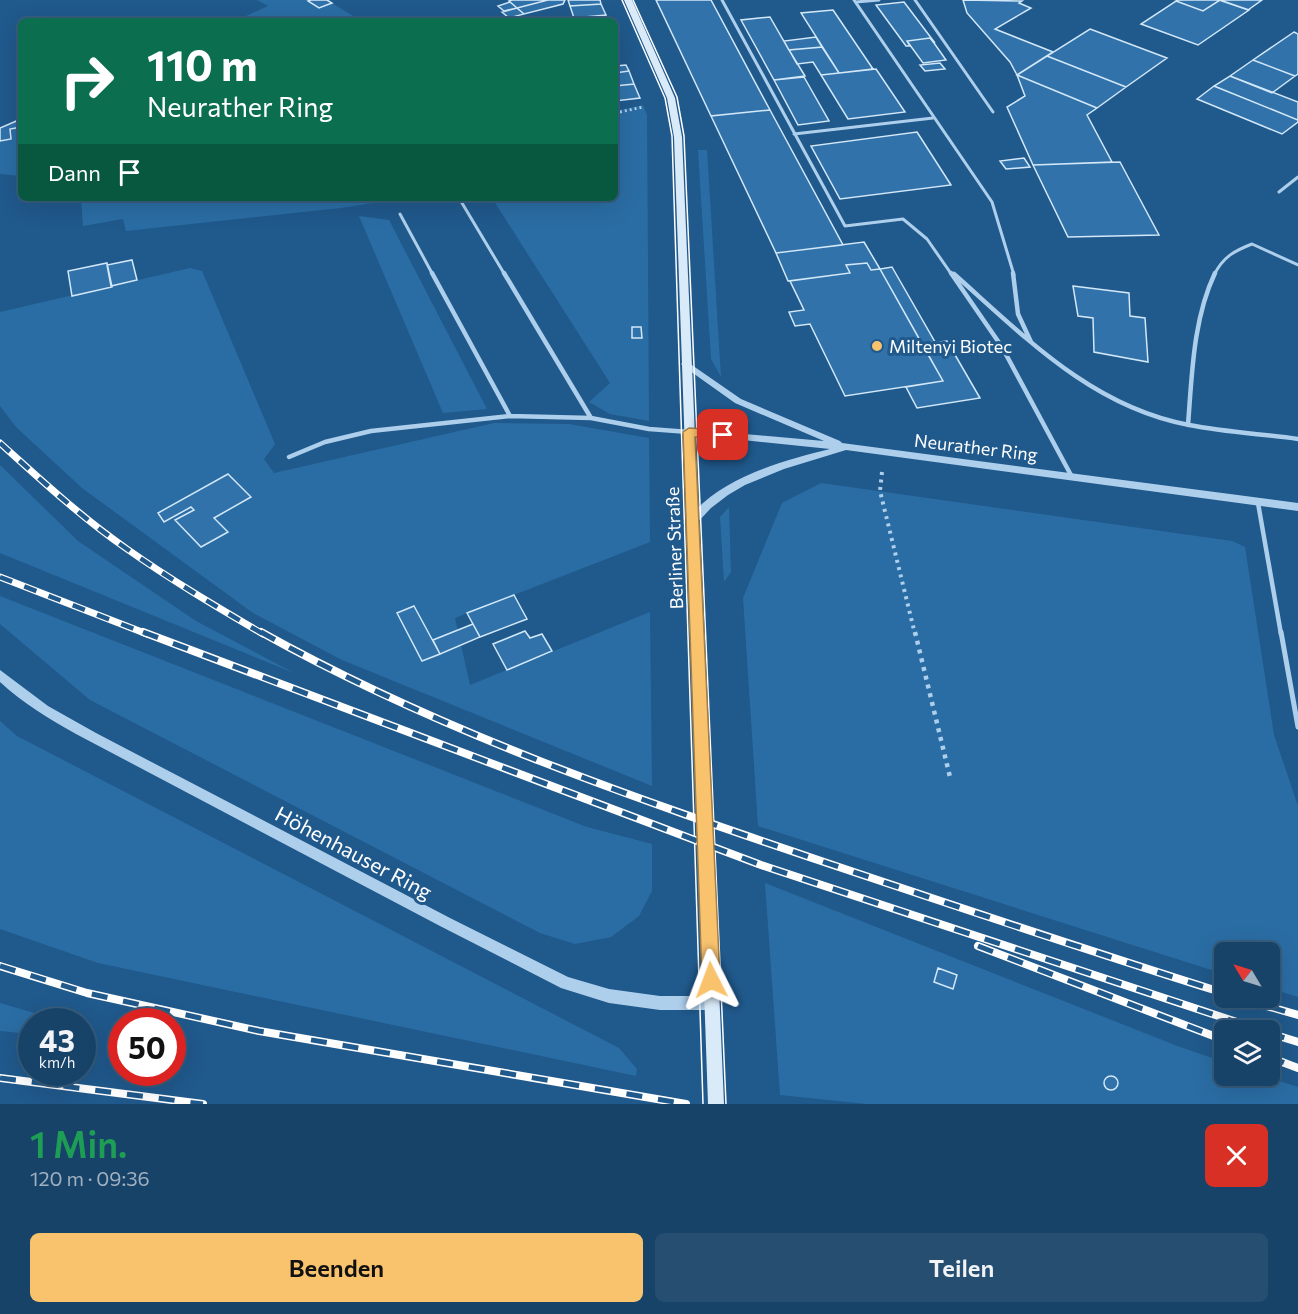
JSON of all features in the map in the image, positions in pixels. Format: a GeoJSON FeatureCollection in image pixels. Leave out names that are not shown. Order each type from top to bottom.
{"type":"FeatureCollection","features":[{"type":"Feature","properties":{"kind":"main road","name":"Berliner Straße"},"geometry":{"type":"LineString","coordinates":[[628,0],[671,98],[676,117],[716,1104]]}},
{"type":"Feature","properties":{"kind":"street"},"geometry":{"type":"LineString","coordinates":[[686,364],[738,401],[848,447]]}},
{"type":"Feature","properties":{"kind":"street","name":"Neurather Ring"},"geometry":{"type":"LineString","coordinates":[[689,432],[848,447],[1298,507]]}},
{"type":"Feature","properties":{"kind":"street"},"geometry":{"type":"LineString","coordinates":[[692,521],[713,500],[743,480],[785,464],[848,447]]}},
{"type":"Feature","properties":{"kind":"street","name":"Höhenhauser Ring"},"geometry":{"type":"LineString","coordinates":[[0,675],[11,686],[54,716],[92,737],[566,983],[619,998],[660,1003],[712,1004]]}},
{"type":"Feature","properties":{"kind":"lane"},"geometry":{"type":"LineString","coordinates":[[722,0],[845,226],[903,219],[927,239],[1002,347],[1072,477]]}},
{"type":"Feature","properties":{"kind":"lane"},"geometry":{"type":"LineString","coordinates":[[855,1],[879,0]]}},
{"type":"Feature","properties":{"kind":"lane"},"geometry":{"type":"LineString","coordinates":[[915,0],[993,112]]}},
{"type":"Feature","properties":{"kind":"lane"},"geometry":{"type":"LineString","coordinates":[[855,1],[992,202],[1014,276],[1018,314],[1032,344]]}},
{"type":"Feature","properties":{"kind":"lane"},"geometry":{"type":"LineString","coordinates":[[794,134],[933,118]]}},
{"type":"Feature","properties":{"kind":"lane"},"geometry":{"type":"LineString","coordinates":[[1279,192],[1298,177]]}},
{"type":"Feature","properties":{"kind":"lane"},"geometry":{"type":"LineString","coordinates":[[461,201],[591,418]]}},
{"type":"Feature","properties":{"kind":"lane"},"geometry":{"type":"LineString","coordinates":[[400,214],[510,416]]}},
{"type":"Feature","properties":{"kind":"lane"},"geometry":{"type":"LineString","coordinates":[[1188,424],[1202,310],[1216,271],[1229,254],[1252,244],[1298,265]]}},
{"type":"Feature","properties":{"kind":"lane"},"geometry":{"type":"LineString","coordinates":[[947,268],[1054,363],[1093,389],[1154,415],[1188,424],[1298,439]]}},
{"type":"Feature","properties":{"kind":"lane"},"geometry":{"type":"LineString","coordinates":[[289,457],[325,442],[371,431],[510,416],[591,418],[649,429],[689,432]]}},
{"type":"Feature","properties":{"kind":"lane"},"geometry":{"type":"LineString","coordinates":[[1258,503],[1298,727]]}},
{"type":"Feature","properties":{"kind":"path"},"geometry":{"type":"LineString","coordinates":[[618,113],[643,106]]}},
{"type":"Feature","properties":{"kind":"path"},"geometry":{"type":"LineString","coordinates":[[885,452],[880,492],[950,777]]}},
{"type":"Feature","properties":{"kind":"shaded area"},"geometry":{"type":"Polygon","coordinates":[[[257,0],[327,0],[356,18],[242,18],[268,6],[257,0]]]}},
{"type":"Feature","properties":{"kind":"shaded area"},"geometry":{"type":"Polygon","coordinates":[[[643,105],[647,115],[649,421],[610,414],[589,402],[610,383],[494,201],[618,201],[618,110],[643,105]]]}},
{"type":"Feature","properties":{"kind":"shaded area"},"geometry":{"type":"Polygon","coordinates":[[[18,120],[18,176],[0,174],[0,128],[18,120]]]}},
{"type":"Feature","properties":{"kind":"shaded area"},"geometry":{"type":"Polygon","coordinates":[[[698,150],[707,150],[721,377],[711,359],[698,150]]]}},
{"type":"Feature","properties":{"kind":"shaded area"},"geometry":{"type":"Polygon","coordinates":[[[81,201],[379,202],[126,231],[123,219],[83,226],[81,201]]]}},
{"type":"Feature","properties":{"kind":"shaded area"},"geometry":{"type":"Polygon","coordinates":[[[359,216],[389,220],[487,409],[443,413],[359,216]]]}},
{"type":"Feature","properties":{"kind":"shaded area"},"geometry":{"type":"Polygon","coordinates":[[[190,268],[202,271],[275,444],[264,459],[274,473],[494,423],[569,424],[649,438],[650,542],[455,618],[470,685],[650,612],[652,786],[342,660],[253,613],[82,488],[16,427],[0,406],[0,312],[190,268]]]}},
{"type":"Feature","properties":{"kind":"shaded area"},"geometry":{"type":"Polygon","coordinates":[[[0,465],[78,541],[196,621],[294,673],[0,553],[0,465]]]}},
{"type":"Feature","properties":{"kind":"shaded area"},"geometry":{"type":"Polygon","coordinates":[[[821,483],[1232,541],[1245,547],[1274,735],[1298,806],[1298,997],[1280,991],[1280,942],[1214,942],[1214,971],[758,826],[743,598],[782,503],[821,483]]]}},
{"type":"Feature","properties":{"kind":"shaded area"},"geometry":{"type":"Polygon","coordinates":[[[729,507],[731,572],[724,582],[720,517],[729,507]]]}},
{"type":"Feature","properties":{"kind":"shaded area"},"geometry":{"type":"Polygon","coordinates":[[[0,596],[587,827],[652,844],[652,891],[639,916],[611,937],[575,944],[540,933],[90,700],[0,624],[0,596]]]}},
{"type":"Feature","properties":{"kind":"shaded area"},"geometry":{"type":"Polygon","coordinates":[[[0,721],[17,736],[619,1048],[637,1069],[636,1076],[98,963],[0,929],[0,721]]]}},
{"type":"Feature","properties":{"kind":"shaded area"},"geometry":{"type":"Polygon","coordinates":[[[765,883],[1214,1059],[1214,1086],[1280,1086],[1280,1081],[1298,1087],[1298,1104],[867,1104],[780,1095],[765,883]]]}},
{"type":"Feature","properties":{"kind":"shaded area"},"geometry":{"type":"Polygon","coordinates":[[[0,1003],[18,1008],[18,1033],[0,1031],[0,1003]]]}},
{"type":"Feature","properties":{"kind":"building"},"geometry":{"type":"Polygon","coordinates":[[[327,0],[332,3],[319,8],[308,1],[327,0]]]}},
{"type":"Feature","properties":{"kind":"building"},"geometry":{"type":"Polygon","coordinates":[[[548,0],[517,8],[509,1],[548,0]]]}},
{"type":"Feature","properties":{"kind":"building"},"geometry":{"type":"Polygon","coordinates":[[[548,0],[565,0],[563,4],[524,14],[517,8],[548,0]]]}},
{"type":"Feature","properties":{"kind":"building"},"geometry":{"type":"Polygon","coordinates":[[[568,0],[600,0],[601,4],[570,6],[568,0]]]}},
{"type":"Feature","properties":{"kind":"building"},"geometry":{"type":"Polygon","coordinates":[[[656,0],[711,0],[770,110],[711,116],[656,0]]]}},
{"type":"Feature","properties":{"kind":"building"},"geometry":{"type":"Polygon","coordinates":[[[963,0],[1022,1],[1019,3],[1031,8],[995,29],[1053,52],[1017,75],[1010,62],[967,13],[963,0]]]}},
{"type":"Feature","properties":{"kind":"building"},"geometry":{"type":"Polygon","coordinates":[[[1219,0],[1262,0],[1248,10],[1219,0]]]}},
{"type":"Feature","properties":{"kind":"building"},"geometry":{"type":"Polygon","coordinates":[[[1220,0],[1203,11],[1176,1],[1220,0]]]}},
{"type":"Feature","properties":{"kind":"building"},"geometry":{"type":"Polygon","coordinates":[[[1220,0],[1249,10],[1198,45],[1141,24],[1176,1],[1203,11],[1220,0]]]}},
{"type":"Feature","properties":{"kind":"building"},"geometry":{"type":"Polygon","coordinates":[[[510,2],[517,8],[504,11],[498,6],[510,2]]]}},
{"type":"Feature","properties":{"kind":"building"},"geometry":{"type":"Polygon","coordinates":[[[904,2],[935,43],[930,38],[907,41],[910,46],[906,46],[876,5],[904,2]]]}},
{"type":"Feature","properties":{"kind":"building"},"geometry":{"type":"Polygon","coordinates":[[[601,4],[606,15],[574,18],[570,6],[601,4]]]}},
{"type":"Feature","properties":{"kind":"building"},"geometry":{"type":"Polygon","coordinates":[[[517,8],[524,14],[509,18],[502,12],[517,8]]]}},
{"type":"Feature","properties":{"kind":"building"},"geometry":{"type":"Polygon","coordinates":[[[833,10],[873,69],[839,73],[801,13],[833,10]]]}},
{"type":"Feature","properties":{"kind":"building"},"geometry":{"type":"Polygon","coordinates":[[[606,15],[607,18],[574,18],[606,15]]]}},
{"type":"Feature","properties":{"kind":"building"},"geometry":{"type":"Polygon","coordinates":[[[770,17],[805,76],[774,80],[741,20],[770,17]]]}},
{"type":"Feature","properties":{"kind":"building"},"geometry":{"type":"Polygon","coordinates":[[[1090,29],[1167,58],[1126,87],[1047,56],[1090,29]]]}},
{"type":"Feature","properties":{"kind":"building"},"geometry":{"type":"Polygon","coordinates":[[[1294,32],[1298,34],[1298,74],[1295,76],[1253,60],[1294,32]]]}},
{"type":"Feature","properties":{"kind":"building"},"geometry":{"type":"Polygon","coordinates":[[[816,37],[822,47],[789,50],[784,41],[816,37]]]}},
{"type":"Feature","properties":{"kind":"building"},"geometry":{"type":"Polygon","coordinates":[[[930,38],[946,60],[923,63],[907,41],[930,38]]]}},
{"type":"Feature","properties":{"kind":"building"},"geometry":{"type":"Polygon","coordinates":[[[822,47],[839,73],[821,75],[813,62],[797,64],[789,50],[822,47]]]}},
{"type":"Feature","properties":{"kind":"building"},"geometry":{"type":"Polygon","coordinates":[[[1047,56],[1126,87],[1097,108],[1017,75],[1047,56]]]}},
{"type":"Feature","properties":{"kind":"building"},"geometry":{"type":"Polygon","coordinates":[[[1253,60],[1295,76],[1272,93],[1230,76],[1253,60]]]}},
{"type":"Feature","properties":{"kind":"building"},"geometry":{"type":"Polygon","coordinates":[[[940,63],[945,69],[925,71],[920,65],[940,63]]]}},
{"type":"Feature","properties":{"kind":"building"},"geometry":{"type":"Polygon","coordinates":[[[626,65],[629,71],[618,73],[618,66],[626,65]]]}},
{"type":"Feature","properties":{"kind":"building"},"geometry":{"type":"Polygon","coordinates":[[[876,69],[905,112],[848,119],[821,75],[876,69]]]}},
{"type":"Feature","properties":{"kind":"building"},"geometry":{"type":"Polygon","coordinates":[[[629,71],[634,84],[618,86],[618,73],[629,71]]]}},
{"type":"Feature","properties":{"kind":"building"},"geometry":{"type":"Polygon","coordinates":[[[1017,75],[1097,108],[1087,115],[1112,162],[1033,165],[1007,107],[1025,96],[1017,75]]]}},
{"type":"Feature","properties":{"kind":"building"},"geometry":{"type":"Polygon","coordinates":[[[1230,76],[1298,102],[1298,120],[1214,86],[1230,76]]]}},
{"type":"Feature","properties":{"kind":"building"},"geometry":{"type":"Polygon","coordinates":[[[804,77],[829,121],[798,125],[774,80],[804,77]]]}},
{"type":"Feature","properties":{"kind":"building"},"geometry":{"type":"Polygon","coordinates":[[[634,84],[640,98],[618,101],[618,86],[634,84]]]}},
{"type":"Feature","properties":{"kind":"building"},"geometry":{"type":"Polygon","coordinates":[[[1214,86],[1298,120],[1298,122],[1282,134],[1197,99],[1214,86]]]}},
{"type":"Feature","properties":{"kind":"building"},"geometry":{"type":"Polygon","coordinates":[[[770,110],[843,245],[776,253],[711,116],[770,110]]]}},
{"type":"Feature","properties":{"kind":"building"},"geometry":{"type":"Polygon","coordinates":[[[18,120],[18,128],[10,129],[11,139],[0,141],[0,128],[18,120]]]}},
{"type":"Feature","properties":{"kind":"building"},"geometry":{"type":"Polygon","coordinates":[[[917,132],[951,185],[840,199],[811,146],[917,132]]]}},
{"type":"Feature","properties":{"kind":"building"},"geometry":{"type":"Polygon","coordinates":[[[1024,158],[1030,167],[1006,169],[1000,161],[1024,158]]]}},
{"type":"Feature","properties":{"kind":"building"},"geometry":{"type":"Polygon","coordinates":[[[1120,162],[1159,235],[1068,237],[1033,165],[1120,162]]]}},
{"type":"Feature","properties":{"kind":"building"},"geometry":{"type":"Polygon","coordinates":[[[864,242],[880,269],[871,270],[867,263],[846,265],[850,273],[788,281],[776,253],[864,242]]]}},
{"type":"Feature","properties":{"kind":"building"},"geometry":{"type":"Polygon","coordinates":[[[132,260],[137,280],[111,286],[107,265],[132,260]]]}},
{"type":"Feature","properties":{"kind":"building"},"geometry":{"type":"Polygon","coordinates":[[[107,263],[112,287],[72,296],[68,271],[107,263]]]}},
{"type":"Feature","properties":{"kind":"building"},"geometry":{"type":"Polygon","coordinates":[[[867,263],[871,270],[880,269],[943,381],[845,396],[810,324],[795,326],[789,312],[804,310],[790,281],[850,273],[846,265],[867,263]]]}},
{"type":"Feature","properties":{"kind":"building"},"geometry":{"type":"Polygon","coordinates":[[[892,267],[935,342],[922,344],[880,269],[892,267]]]}},
{"type":"Feature","properties":{"kind":"building"},"geometry":{"type":"Polygon","coordinates":[[[1073,286],[1129,293],[1130,316],[1145,318],[1148,362],[1094,352],[1093,318],[1078,316],[1073,286]]]}},
{"type":"Feature","properties":{"kind":"building"},"geometry":{"type":"Polygon","coordinates":[[[632,327],[641,327],[642,338],[632,338],[632,327]]]}},
{"type":"Feature","properties":{"kind":"building"},"geometry":{"type":"Polygon","coordinates":[[[947,341],[980,398],[917,408],[906,387],[943,381],[922,344],[947,341]]]}},
{"type":"Feature","properties":{"kind":"building"},"geometry":{"type":"Polygon","coordinates":[[[228,474],[251,497],[214,518],[228,532],[201,547],[175,520],[194,510],[191,507],[164,522],[158,513],[228,474]]]}},
{"type":"Feature","properties":{"kind":"building"},"geometry":{"type":"Polygon","coordinates":[[[514,595],[527,619],[480,637],[467,613],[514,595]]]}},
{"type":"Feature","properties":{"kind":"building"},"geometry":{"type":"Polygon","coordinates":[[[414,606],[440,654],[422,661],[397,613],[414,606]]]}},
{"type":"Feature","properties":{"kind":"building"},"geometry":{"type":"Polygon","coordinates":[[[473,624],[480,637],[440,654],[433,640],[473,624]]]}},
{"type":"Feature","properties":{"kind":"building"},"geometry":{"type":"Polygon","coordinates":[[[525,631],[530,638],[542,634],[552,651],[507,670],[493,644],[525,631]]]}},
{"type":"Feature","properties":{"kind":"building"},"geometry":{"type":"Polygon","coordinates":[[[938,968],[957,975],[953,989],[934,982],[938,968]]]}},
{"type":"Feature","properties":{"kind":"building"},"geometry":{"type":"Polygon","coordinates":[[[1108,1076],[1114,1076],[1118,1083],[1114,1090],[1108,1090],[1104,1086],[1104,1080],[1108,1076]]]}},
{"type":"Feature","properties":{"kind":"tram line"},"geometry":{"type":"LineString","coordinates":[[622,0],[665,98],[672,136],[703,1104]]}},
{"type":"Feature","properties":{"kind":"tram line"},"geometry":{"type":"LineString","coordinates":[[633,0],[677,97],[684,136],[726,1104]]}},
{"type":"Feature","properties":{"kind":"railway"},"geometry":{"type":"LineString","coordinates":[[0,443],[110,537],[177,582],[263,634]]}},
{"type":"Feature","properties":{"kind":"railway"},"geometry":{"type":"LineString","coordinates":[[0,577],[147,634]]}},
{"type":"Feature","properties":{"kind":"railway"},"geometry":{"type":"LineString","coordinates":[[143,632],[761,865],[1231,1020]]}},
{"type":"Feature","properties":{"kind":"railway"},"geometry":{"type":"LineString","coordinates":[[261,632],[398,701],[540,761],[757,839],[1214,990]]}},
{"type":"Feature","properties":{"kind":"railway"},"geometry":{"type":"LineString","coordinates":[[978,946],[1214,1036]]}},
{"type":"Feature","properties":{"kind":"railway"},"geometry":{"type":"LineString","coordinates":[[0,966],[87,993],[259,1031],[686,1104]]}},
{"type":"Feature","properties":{"kind":"railway"},"geometry":{"type":"LineString","coordinates":[[1274,1008],[1298,1015]]}},
{"type":"Feature","properties":{"kind":"railway"},"geometry":{"type":"LineString","coordinates":[[1280,1036],[1298,1042]]}},
{"type":"Feature","properties":{"kind":"railway"},"geometry":{"type":"LineString","coordinates":[[1280,1061],[1298,1068]]}},
{"type":"Feature","properties":{"kind":"railway"},"geometry":{"type":"LineString","coordinates":[[0,1078],[203,1104]]}},
{"type":"Feature","properties":{"kind":"place","name":"Miltenyi Biotec"},"geometry":{"type":"Point","coordinates":[877,346]}},
{"type":"Feature","properties":{"kind":"route"},"geometry":{"type":"LineString","coordinates":[[711,980],[689,432],[723,435]]}}]}
